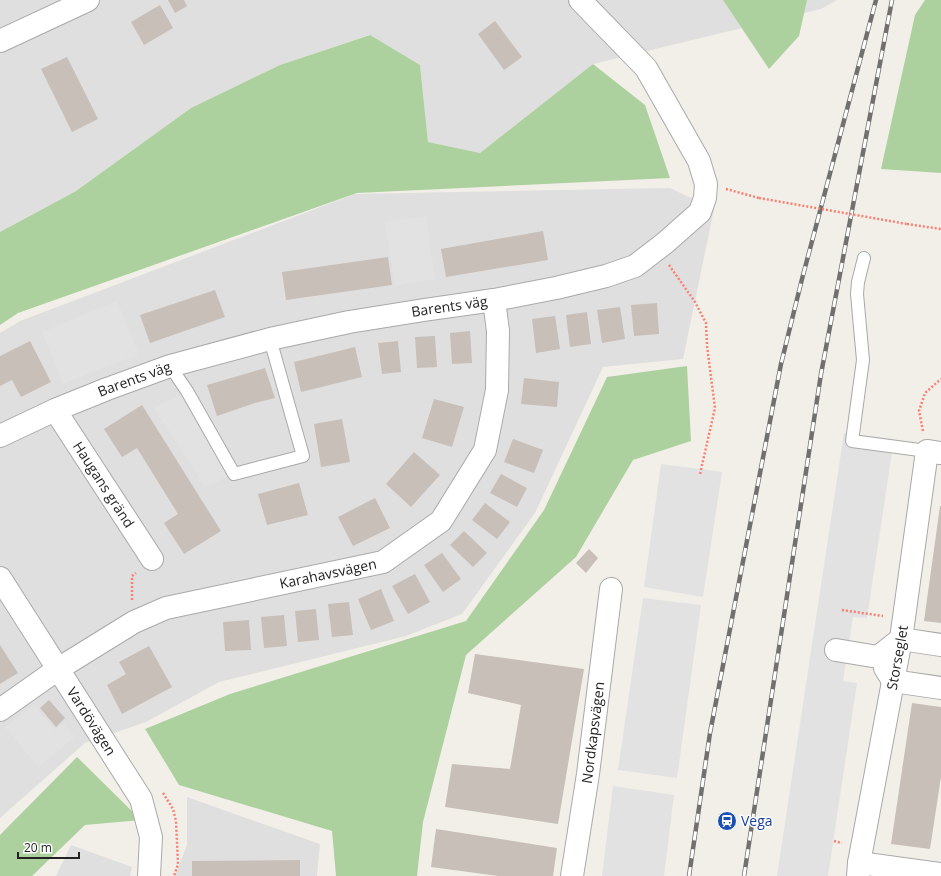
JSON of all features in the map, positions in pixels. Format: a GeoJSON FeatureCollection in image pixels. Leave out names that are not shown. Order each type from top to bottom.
{"type":"FeatureCollection","features":[{"type":"Feature","properties":{"kind":"street"},"geometry":{"type":"LineString","coordinates":[[0,41],[88,0]]}},
{"type":"Feature","properties":{"kind":"street","name":"Barents väg"},"geometry":{"type":"LineString","coordinates":[[0,436],[55,410],[170,366],[270,339],[356,321],[494,300],[606,276],[635,266],[700,212],[705,198],[706,184],[699,161],[646,68],[580,0]]}},
{"type":"Feature","properties":{"kind":"street","name":"Karahavsvägen"},"geometry":{"type":"LineString","coordinates":[[0,710],[58,669],[134,622],[166,608],[383,562],[441,521],[485,450],[497,390],[498,331],[494,300]]}},
{"type":"Feature","properties":{"kind":"street","name":"Haugans gränd"},"geometry":{"type":"LineString","coordinates":[[55,410],[152,559]]}},
{"type":"Feature","properties":{"kind":"street","name":"Storseglet"},"geometry":{"type":"LineString","coordinates":[[858,869],[934,452]]}},
{"type":"Feature","properties":{"kind":"street","name":"Vardövägen"},"geometry":{"type":"LineString","coordinates":[[0,578],[142,799],[151,837],[149,876]]}},
{"type":"Feature","properties":{"kind":"street","name":"Nordkapsvägen"},"geometry":{"type":"LineString","coordinates":[[572,876],[588,774],[611,589]]}},
{"type":"Feature","properties":{"kind":"street"},"geometry":{"type":"LineString","coordinates":[[878,657],[901,639],[941,645]]}},
{"type":"Feature","properties":{"kind":"street"},"geometry":{"type":"LineString","coordinates":[[836,650],[878,657],[893,680],[941,688]]}},
{"type":"Feature","properties":{"kind":"street"},"geometry":{"type":"LineString","coordinates":[[858,869],[941,874]]}},
{"type":"Feature","properties":{"kind":"lane"},"geometry":{"type":"LineString","coordinates":[[864,258],[858,282],[857,294],[863,360],[852,440],[934,452]]}},
{"type":"Feature","properties":{"kind":"lane"},"geometry":{"type":"LineString","coordinates":[[170,366],[187,391],[234,474],[303,456],[270,339]]}},
{"type":"Feature","properties":{"kind":"path"},"geometry":{"type":"LineString","coordinates":[[706,184],[759,198],[941,229]]}},
{"type":"Feature","properties":{"kind":"path"},"geometry":{"type":"LineString","coordinates":[[658,248],[694,302],[706,323],[707,346],[715,408],[700,474]]}},
{"type":"Feature","properties":{"kind":"path"},"geometry":{"type":"LineString","coordinates":[[934,452],[919,411],[926,394],[941,380]]}},
{"type":"Feature","properties":{"kind":"path"},"geometry":{"type":"LineString","coordinates":[[132,576],[132,598]]}},
{"type":"Feature","properties":{"kind":"path"},"geometry":{"type":"LineString","coordinates":[[842,610],[884,616]]}},
{"type":"Feature","properties":{"kind":"shaded area"},"geometry":{"type":"Polygon","coordinates":[[[0,0],[837,0],[821,9],[593,64],[480,153],[428,142],[420,65],[369,35],[280,65],[191,108],[76,191],[0,232],[0,0]]]}},
{"type":"Feature","properties":{"kind":"shaded area"},"geometry":{"type":"Polygon","coordinates":[[[670,188],[714,209],[683,359],[603,367],[535,513],[462,614],[406,636],[219,682],[146,722],[85,743],[0,818],[0,333],[20,321],[355,194],[670,188]]]}},
{"type":"Feature","properties":{"kind":"shaded area"},"geometry":{"type":"Polygon","coordinates":[[[426,216],[435,279],[395,286],[385,222],[426,216]]]}},
{"type":"Feature","properties":{"kind":"shaded area"},"geometry":{"type":"Polygon","coordinates":[[[117,301],[139,354],[63,384],[42,332],[117,301]]]}},
{"type":"Feature","properties":{"kind":"shaded area"},"geometry":{"type":"Polygon","coordinates":[[[187,391],[234,474],[205,487],[154,408],[187,391]]]}},
{"type":"Feature","properties":{"kind":"shaded area"},"geometry":{"type":"Polygon","coordinates":[[[844,433],[894,439],[867,618],[853,617],[843,681],[857,683],[828,876],[777,876],[844,433]]]}},
{"type":"Feature","properties":{"kind":"shaded area"},"geometry":{"type":"Polygon","coordinates":[[[661,464],[722,472],[703,597],[644,587],[661,464]]]}},
{"type":"Feature","properties":{"kind":"shaded area"},"geometry":{"type":"Polygon","coordinates":[[[643,598],[701,605],[677,778],[618,770],[643,598]]]}},
{"type":"Feature","properties":{"kind":"shaded area"},"geometry":{"type":"Polygon","coordinates":[[[34,704],[55,730],[64,723],[75,737],[38,767],[5,727],[34,704]]]}},
{"type":"Feature","properties":{"kind":"shaded area"},"geometry":{"type":"Polygon","coordinates":[[[613,786],[674,795],[664,876],[602,876],[613,786]]]}},
{"type":"Feature","properties":{"kind":"shaded area"},"geometry":{"type":"Polygon","coordinates":[[[187,797],[320,844],[317,876],[175,876],[187,845],[187,797]]]}},
{"type":"Feature","properties":{"kind":"shaded area"},"geometry":{"type":"Polygon","coordinates":[[[71,845],[132,867],[130,876],[56,876],[71,845]]]}},
{"type":"Feature","properties":{"kind":"green space"},"geometry":{"type":"Polygon","coordinates":[[[723,0],[807,0],[799,36],[769,69],[723,0]]]}},
{"type":"Feature","properties":{"kind":"green space"},"geometry":{"type":"Polygon","coordinates":[[[925,0],[941,0],[941,173],[881,169],[915,15],[925,0]]]}},
{"type":"Feature","properties":{"kind":"green space"},"geometry":{"type":"Polygon","coordinates":[[[370,35],[420,65],[428,142],[480,153],[593,64],[645,105],[670,178],[357,193],[18,313],[0,325],[0,232],[76,191],[191,108],[280,65],[370,35]]]}},
{"type":"Feature","properties":{"kind":"green space"},"geometry":{"type":"Polygon","coordinates":[[[687,366],[691,441],[633,460],[576,557],[466,655],[423,822],[417,876],[336,876],[332,831],[179,785],[145,729],[230,694],[466,621],[544,510],[607,377],[687,366]]]}},
{"type":"Feature","properties":{"kind":"green space"},"geometry":{"type":"Polygon","coordinates":[[[77,757],[141,820],[85,825],[32,876],[0,876],[0,835],[77,757]]]}},
{"type":"Feature","properties":{"kind":"building"},"geometry":{"type":"Polygon","coordinates":[[[168,0],[184,0],[187,6],[175,13],[168,0]]]}},
{"type":"Feature","properties":{"kind":"building"},"geometry":{"type":"Polygon","coordinates":[[[160,5],[173,28],[144,45],[131,22],[160,5]]]}},
{"type":"Feature","properties":{"kind":"building"},"geometry":{"type":"Polygon","coordinates":[[[495,21],[522,57],[504,70],[478,34],[495,21]]]}},
{"type":"Feature","properties":{"kind":"building"},"geometry":{"type":"Polygon","coordinates":[[[67,57],[98,119],[72,132],[41,69],[67,57]]]}},
{"type":"Feature","properties":{"kind":"building"},"geometry":{"type":"Polygon","coordinates":[[[543,231],[548,260],[446,277],[441,249],[543,231]]]}},
{"type":"Feature","properties":{"kind":"building"},"geometry":{"type":"Polygon","coordinates":[[[388,257],[392,285],[286,300],[282,272],[388,257]]]}},
{"type":"Feature","properties":{"kind":"building"},"geometry":{"type":"Polygon","coordinates":[[[215,290],[225,317],[150,343],[140,315],[215,290]]]}},
{"type":"Feature","properties":{"kind":"building"},"geometry":{"type":"Polygon","coordinates":[[[657,303],[659,334],[634,336],[631,305],[657,303]]]}},
{"type":"Feature","properties":{"kind":"building"},"geometry":{"type":"Polygon","coordinates":[[[620,307],[625,339],[602,343],[597,310],[620,307]]]}},
{"type":"Feature","properties":{"kind":"building"},"geometry":{"type":"Polygon","coordinates":[[[587,312],[591,344],[570,347],[566,315],[587,312]]]}},
{"type":"Feature","properties":{"kind":"building"},"geometry":{"type":"Polygon","coordinates":[[[555,316],[560,349],[536,353],[532,319],[555,316]]]}},
{"type":"Feature","properties":{"kind":"building"},"geometry":{"type":"Polygon","coordinates":[[[470,331],[472,363],[452,364],[450,333],[470,331]]]}},
{"type":"Feature","properties":{"kind":"building"},"geometry":{"type":"Polygon","coordinates":[[[435,336],[437,367],[417,368],[415,337],[435,336]]]}},
{"type":"Feature","properties":{"kind":"building"},"geometry":{"type":"Polygon","coordinates":[[[30,341],[51,382],[21,397],[12,380],[0,386],[0,356],[30,341]]]}},
{"type":"Feature","properties":{"kind":"building"},"geometry":{"type":"Polygon","coordinates":[[[398,341],[401,372],[382,374],[378,343],[398,341]]]}},
{"type":"Feature","properties":{"kind":"building"},"geometry":{"type":"Polygon","coordinates":[[[355,347],[362,377],[301,392],[294,362],[355,347]]]}},
{"type":"Feature","properties":{"kind":"building"},"geometry":{"type":"Polygon","coordinates":[[[265,368],[275,398],[217,416],[207,385],[265,368]]]}},
{"type":"Feature","properties":{"kind":"building"},"geometry":{"type":"Polygon","coordinates":[[[524,378],[559,382],[557,407],[521,404],[524,378]]]}},
{"type":"Feature","properties":{"kind":"building"},"geometry":{"type":"Polygon","coordinates":[[[434,399],[464,407],[452,447],[422,438],[434,399]]]}},
{"type":"Feature","properties":{"kind":"building"},"geometry":{"type":"Polygon","coordinates":[[[142,405],[221,531],[184,554],[164,523],[178,514],[137,448],[122,457],[104,429],[142,405]]]}},
{"type":"Feature","properties":{"kind":"building"},"geometry":{"type":"Polygon","coordinates":[[[342,419],[350,462],[321,467],[314,424],[342,419]]]}},
{"type":"Feature","properties":{"kind":"building"},"geometry":{"type":"Polygon","coordinates":[[[513,439],[543,450],[534,473],[504,462],[513,439]]]}},
{"type":"Feature","properties":{"kind":"building"},"geometry":{"type":"Polygon","coordinates":[[[414,452],[440,475],[411,507],[386,484],[414,452]]]}},
{"type":"Feature","properties":{"kind":"building"},"geometry":{"type":"Polygon","coordinates":[[[501,474],[527,488],[517,507],[490,493],[501,474]]]}},
{"type":"Feature","properties":{"kind":"building"},"geometry":{"type":"Polygon","coordinates":[[[299,483],[308,515],[267,525],[258,494],[299,483]]]}},
{"type":"Feature","properties":{"kind":"building"},"geometry":{"type":"Polygon","coordinates":[[[375,498],[390,528],[353,546],[338,517],[375,498]]]}},
{"type":"Feature","properties":{"kind":"building"},"geometry":{"type":"Polygon","coordinates":[[[485,503],[510,522],[497,539],[472,520],[485,503]]]}},
{"type":"Feature","properties":{"kind":"building"},"geometry":{"type":"Polygon","coordinates":[[[941,506],[941,623],[924,621],[941,506]]]}},
{"type":"Feature","properties":{"kind":"building"},"geometry":{"type":"Polygon","coordinates":[[[464,531],[487,553],[473,567],[450,545],[464,531]]]}},
{"type":"Feature","properties":{"kind":"building"},"geometry":{"type":"Polygon","coordinates":[[[589,549],[598,558],[586,573],[576,563],[589,549]]]}},
{"type":"Feature","properties":{"kind":"building"},"geometry":{"type":"Polygon","coordinates":[[[442,553],[461,579],[443,592],[424,565],[442,553]]]}},
{"type":"Feature","properties":{"kind":"building"},"geometry":{"type":"Polygon","coordinates":[[[415,574],[430,602],[408,614],[392,586],[415,574]]]}},
{"type":"Feature","properties":{"kind":"building"},"geometry":{"type":"Polygon","coordinates":[[[381,589],[394,621],[371,630],[358,599],[381,589]]]}},
{"type":"Feature","properties":{"kind":"building"},"geometry":{"type":"Polygon","coordinates":[[[349,602],[353,635],[332,637],[328,604],[349,602]]]}},
{"type":"Feature","properties":{"kind":"building"},"geometry":{"type":"Polygon","coordinates":[[[316,609],[319,640],[298,642],[295,611],[316,609]]]}},
{"type":"Feature","properties":{"kind":"building"},"geometry":{"type":"Polygon","coordinates":[[[284,615],[287,646],[264,648],[261,617],[284,615]]]}},
{"type":"Feature","properties":{"kind":"building"},"geometry":{"type":"Polygon","coordinates":[[[249,620],[251,650],[225,651],[223,622],[249,620]]]}},
{"type":"Feature","properties":{"kind":"building"},"geometry":{"type":"Polygon","coordinates":[[[0,645],[18,673],[0,684],[0,645]]]}},
{"type":"Feature","properties":{"kind":"building"},"geometry":{"type":"Polygon","coordinates":[[[149,646],[172,687],[122,714],[107,685],[126,674],[119,662],[149,646]]]}},
{"type":"Feature","properties":{"kind":"building"},"geometry":{"type":"Polygon","coordinates":[[[475,654],[584,669],[558,824],[445,807],[452,764],[510,769],[521,705],[468,693],[475,654]]]}},
{"type":"Feature","properties":{"kind":"building"},"geometry":{"type":"Polygon","coordinates":[[[49,700],[65,718],[56,727],[40,708],[49,700]]]}},
{"type":"Feature","properties":{"kind":"building"},"geometry":{"type":"Polygon","coordinates":[[[912,703],[941,707],[941,777],[930,849],[891,844],[912,703]]]}},
{"type":"Feature","properties":{"kind":"building"},"geometry":{"type":"Polygon","coordinates":[[[436,829],[557,848],[553,876],[498,876],[431,867],[436,829]]]}},
{"type":"Feature","properties":{"kind":"building"},"geometry":{"type":"Polygon","coordinates":[[[300,860],[300,876],[192,876],[192,861],[300,860]]]}},
{"type":"Feature","properties":{"kind":"railway"},"geometry":{"type":"LineString","coordinates":[[689,876],[710,733],[781,364],[876,0]]}},
{"type":"Feature","properties":{"kind":"railway"},"geometry":{"type":"LineString","coordinates":[[744,876],[821,374],[892,0]]}},
{"type":"Feature","properties":{"kind":"place","name":"Vega"},"geometry":{"type":"Point","coordinates":[727,821]}}]}
